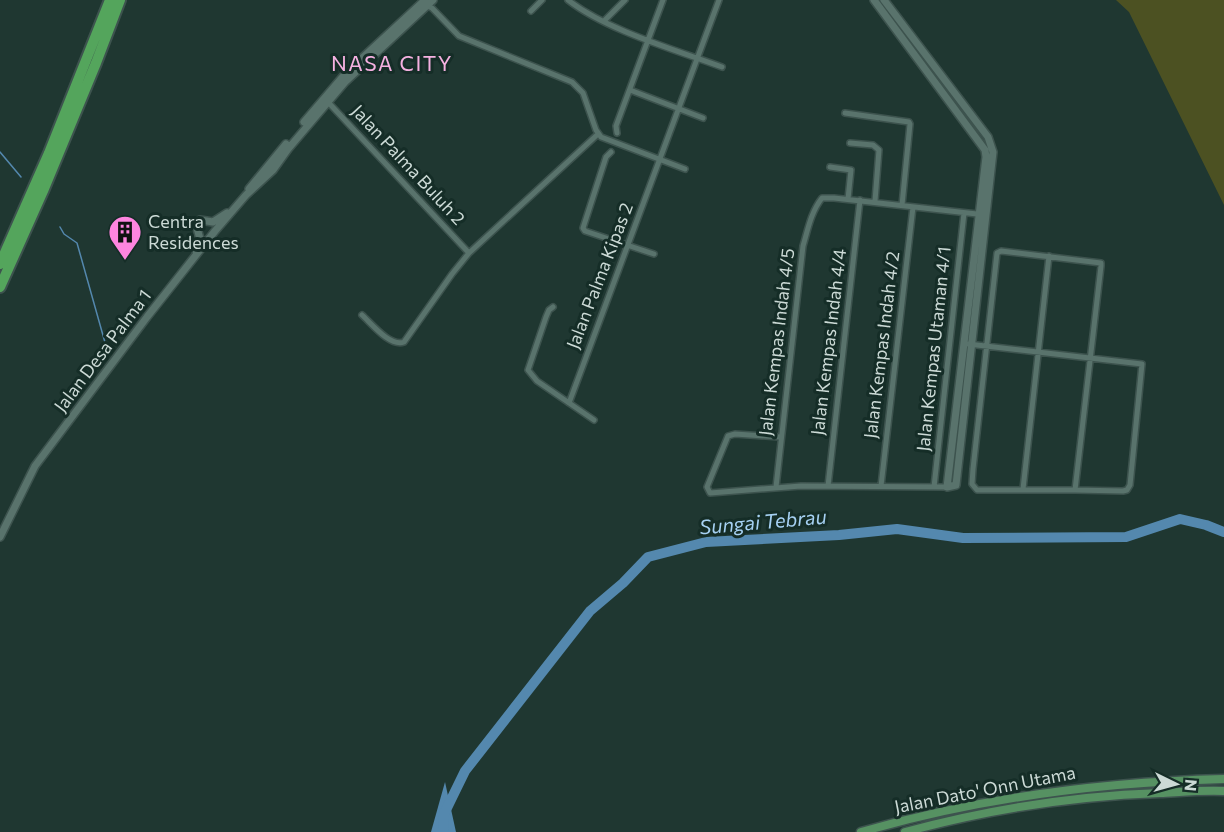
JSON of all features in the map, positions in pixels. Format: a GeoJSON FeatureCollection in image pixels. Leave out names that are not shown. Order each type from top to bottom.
{"type":"FeatureCollection","features":[{"type":"Feature","properties":{"kind":"highway"},"geometry":{"type":"LineString","coordinates":[[0,264],[49,153],[110,0]]}},
{"type":"Feature","properties":{"kind":"highway"},"geometry":{"type":"LineString","coordinates":[[0,287],[43,191],[120,0]]}},
{"type":"Feature","properties":{"kind":"highway"},"geometry":{"type":"LineString","coordinates":[[96,63],[115,32],[127,0]]}},
{"type":"Feature","properties":{"kind":"main road","name":"Jalan Dato' Onn Utama"},"geometry":{"type":"LineString","coordinates":[[861,832],[910,819],[1002,800],[1086,788],[1224,779]]}},
{"type":"Feature","properties":{"kind":"main road","name":"Jalan Dato' Onn Utama"},"geometry":{"type":"LineString","coordinates":[[905,832],[996,810],[1073,799],[1107,795],[1224,791]]}},
{"type":"Feature","properties":{"kind":"street"},"geometry":{"type":"LineString","coordinates":[[531,11],[542,0]]}},
{"type":"Feature","properties":{"kind":"street"},"geometry":{"type":"LineString","coordinates":[[568,0],[604,21],[722,67]]}},
{"type":"Feature","properties":{"kind":"street"},"geometry":{"type":"LineString","coordinates":[[604,21],[625,0]]}},
{"type":"Feature","properties":{"kind":"street"},"geometry":{"type":"LineString","coordinates":[[617,133],[615,129],[663,0]]}},
{"type":"Feature","properties":{"kind":"street","name":"Jalan Palma Kipas 2"},"geometry":{"type":"LineString","coordinates":[[569,403],[719,0]]}},
{"type":"Feature","properties":{"kind":"street"},"geometry":{"type":"LineString","coordinates":[[780,437],[735,434],[728,436],[707,487],[710,493],[776,487],[947,487],[956,485],[973,344],[986,157],[984,146],[874,0]]}},
{"type":"Feature","properties":{"kind":"street"},"geometry":{"type":"LineString","coordinates":[[884,0],[992,146],[993,152],[964,343],[947,487]]}},
{"type":"Feature","properties":{"kind":"street"},"geometry":{"type":"LineString","coordinates":[[428,2],[459,36],[572,82],[583,93],[598,134],[608,140],[685,169]]}},
{"type":"Feature","properties":{"kind":"street","name":"Jalan Desa Palma 1"},"geometry":{"type":"LineString","coordinates":[[0,537],[34,466],[189,264],[246,195],[252,184],[354,66],[428,2]]}},
{"type":"Feature","properties":{"kind":"street"},"geometry":{"type":"LineString","coordinates":[[918,59],[924,53]]}},
{"type":"Feature","properties":{"kind":"street"},"geometry":{"type":"LineString","coordinates":[[630,90],[703,118]]}},
{"type":"Feature","properties":{"kind":"street","name":"Jalan Palma Buluh 2"},"geometry":{"type":"LineString","coordinates":[[326,100],[470,253]]}},
{"type":"Feature","properties":{"kind":"street"},"geometry":{"type":"LineString","coordinates":[[845,114],[909,122],[902,205]]}},
{"type":"Feature","properties":{"kind":"street"},"geometry":{"type":"LineString","coordinates":[[362,315],[392,342],[399,344],[404,342],[452,274],[470,253],[598,134]]}},
{"type":"Feature","properties":{"kind":"street"},"geometry":{"type":"LineString","coordinates":[[850,143],[873,145],[879,150],[875,201]]}},
{"type":"Feature","properties":{"kind":"street"},"geometry":{"type":"LineString","coordinates":[[610,152],[606,157],[583,228],[585,231],[654,254]]}},
{"type":"Feature","properties":{"kind":"street"},"geometry":{"type":"LineString","coordinates":[[830,167],[851,170],[848,199],[982,215]]}},
{"type":"Feature","properties":{"kind":"street","name":"Jalan Kempas Indah 4/5"},"geometry":{"type":"LineString","coordinates":[[776,487],[803,246],[810,220],[822,198],[848,199]]}},
{"type":"Feature","properties":{"kind":"street","name":"Jalan Kempas Indah 4/4"},"geometry":{"type":"LineString","coordinates":[[828,486],[860,200]]}},
{"type":"Feature","properties":{"kind":"street","name":"Jalan Kempas Indah 4/2"},"geometry":{"type":"LineString","coordinates":[[881,486],[913,207]]}},
{"type":"Feature","properties":{"kind":"street"},"geometry":{"type":"LineString","coordinates":[[189,264],[199,243],[198,224],[213,222],[234,209]]}},
{"type":"Feature","properties":{"kind":"street","name":"Jalan Kempas Utaman 4/1"},"geometry":{"type":"LineString","coordinates":[[934,487],[964,213]]}},
{"type":"Feature","properties":{"kind":"street"},"geometry":{"type":"LineString","coordinates":[[964,343],[987,346],[1038,352],[1090,358],[1142,364],[1130,485],[1127,490],[1123,491],[977,489],[972,484],[972,479],[987,346],[997,253],[1001,251],[1101,263],[1090,358],[1075,490]]}},
{"type":"Feature","properties":{"kind":"street"},"geometry":{"type":"LineString","coordinates":[[1023,489],[1049,256]]}},
{"type":"Feature","properties":{"kind":"street"},"geometry":{"type":"LineString","coordinates":[[553,307],[549,309],[528,370],[537,381],[594,420]]}},
{"type":"Feature","properties":{"kind":"green space"},"geometry":{"type":"Polygon","coordinates":[[[1116,0],[1224,0],[1224,205],[1129,12],[1116,0]]]}},
{"type":"Feature","properties":{"kind":"water"},"geometry":{"type":"Polygon","coordinates":[[[445,782],[456,832],[431,832],[445,782]]]}},
{"type":"Feature","properties":{"kind":"waterway"},"geometry":{"type":"LineString","coordinates":[[0,152],[21,177]]}},
{"type":"Feature","properties":{"kind":"waterway"},"geometry":{"type":"LineString","coordinates":[[60,227],[64,234],[77,243],[106,346]]}},
{"type":"Feature","properties":{"kind":"waterway","name":"Sungai Tebrau"},"geometry":{"type":"LineString","coordinates":[[443,832],[444,814],[465,771],[590,611],[623,583],[648,557],[706,542],[839,535],[897,529],[963,538],[1126,537],[1180,519],[1224,532]]}},
{"type":"Feature","properties":{"kind":"place","name":"Centra Residences"},"geometry":{"type":"Point","coordinates":[125,261]}},
{"type":"Feature","properties":{"kind":"district","name":"NASA CITY"},"geometry":{"type":"Point","coordinates":[392,64]}}]}
